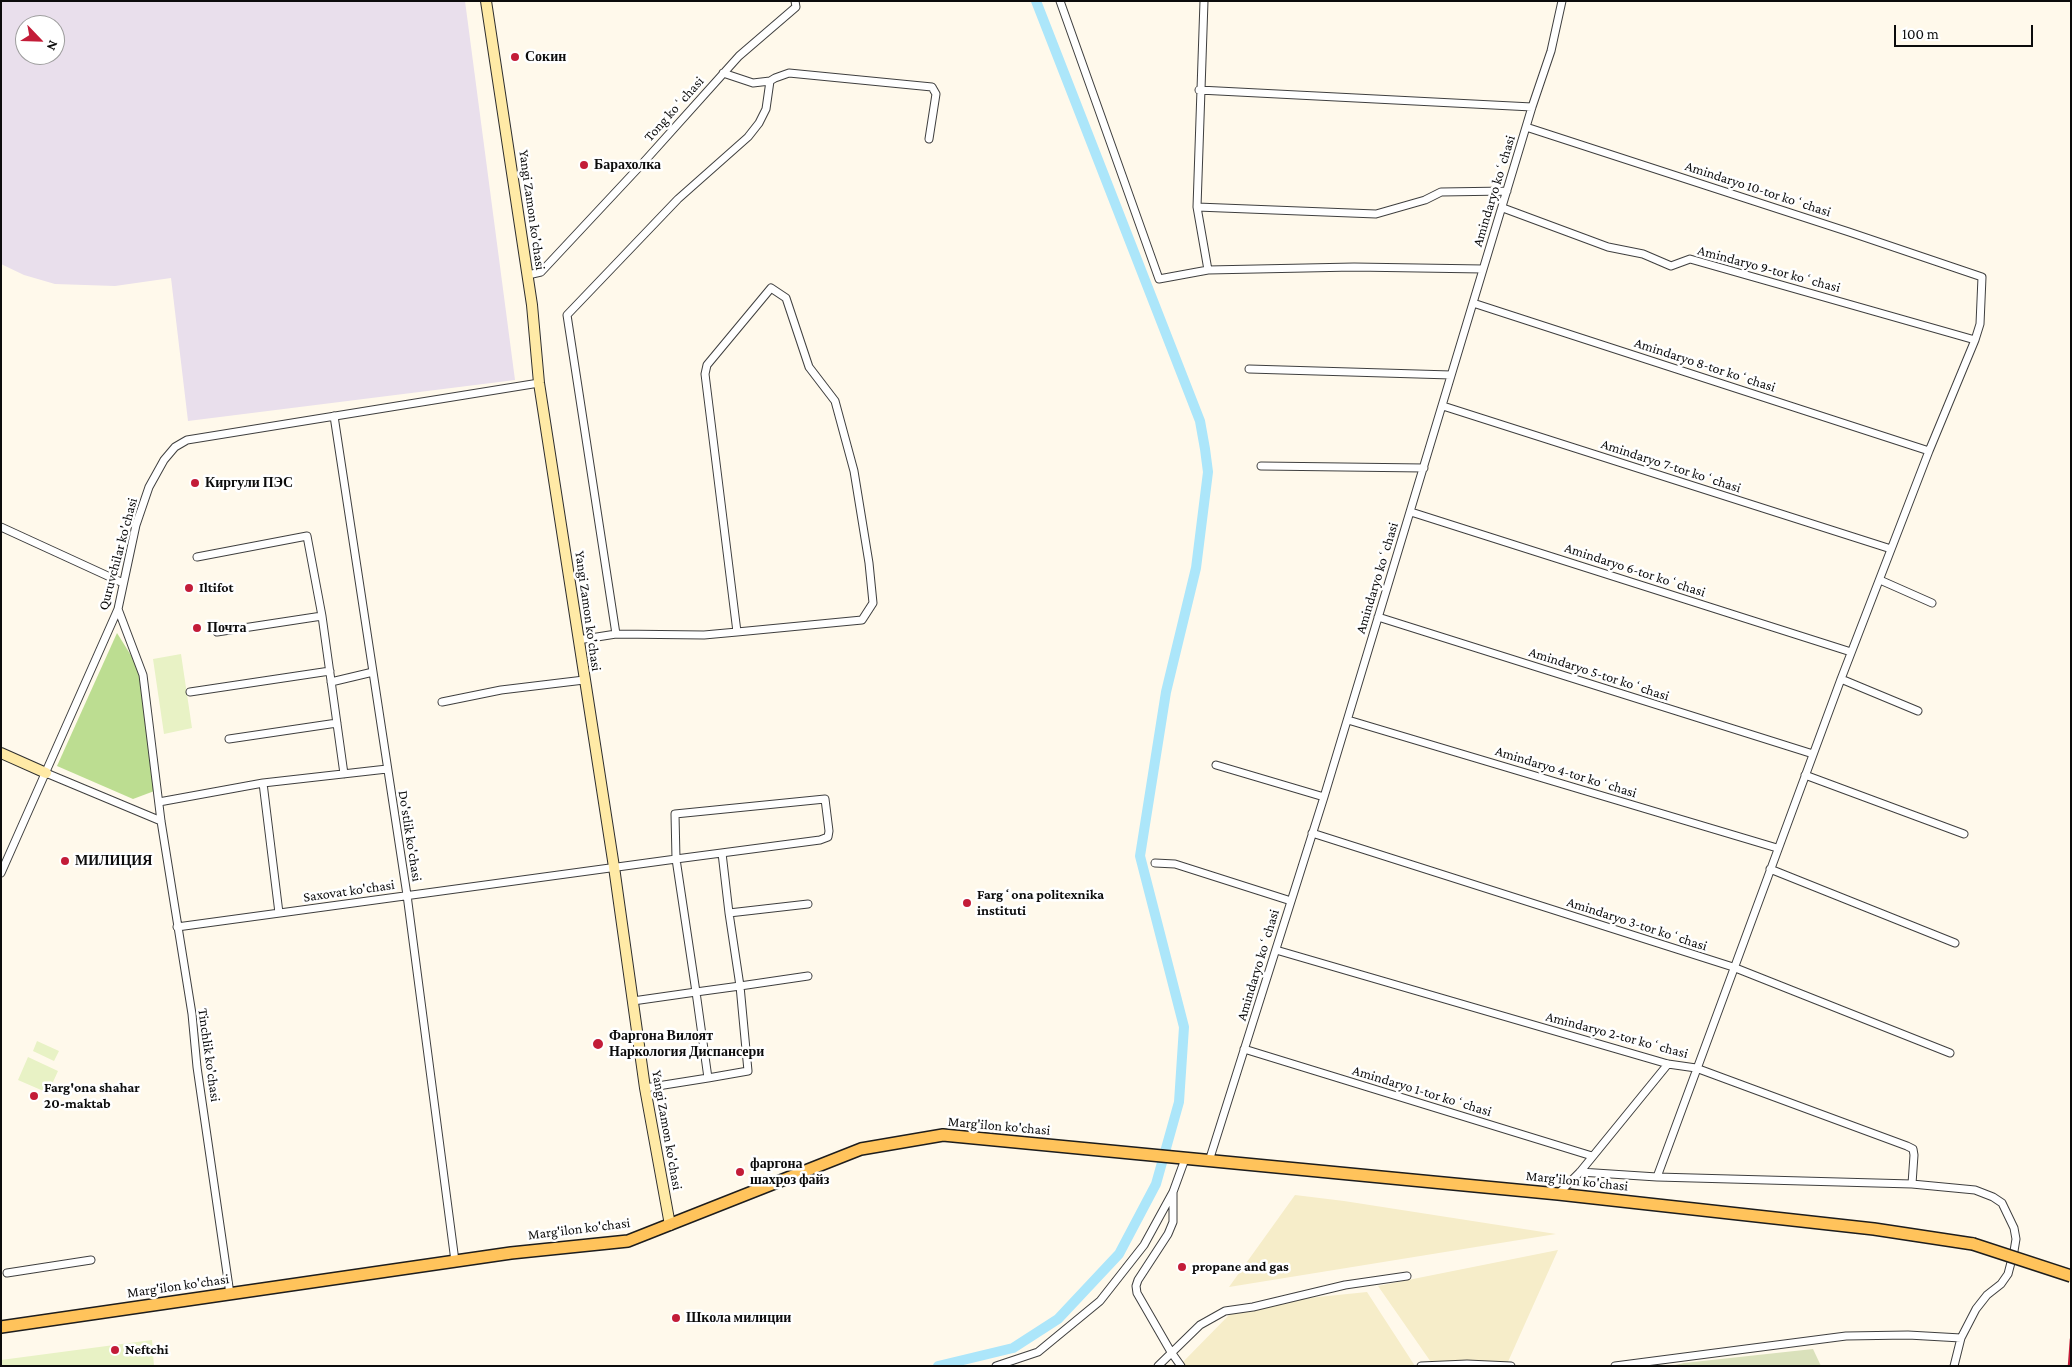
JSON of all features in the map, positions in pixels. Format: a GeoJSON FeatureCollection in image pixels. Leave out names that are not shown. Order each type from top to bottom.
{"type":"FeatureCollection","features":[{"type":"Feature","properties":{"kind":"main road","name":"Marg'ilon ko'chasi"},"geometry":{"type":"LineString","coordinates":[[1,1327],[511,1253],[628,1241],[861,1149],[943,1136],[1558,1194],[1874,1229],[1973,1244],[2071,1276]]}},
{"type":"Feature","properties":{"kind":"street","name":"Yangi Zamon ko'chasi"},"geometry":{"type":"LineString","coordinates":[[486,1],[528,276],[539,383],[614,867],[645,1088],[670,1224]]}},
{"type":"Feature","properties":{"kind":"street","name":"Tong koʻchasi"},"geometry":{"type":"LineString","coordinates":[[528,276],[541,272],[739,56],[796,7],[795,1]]}},
{"type":"Feature","properties":{"kind":"street"},"geometry":{"type":"LineString","coordinates":[[1060,1],[1159,279],[1208,270],[1354,267],[1483,269]]}},
{"type":"Feature","properties":{"kind":"street"},"geometry":{"type":"LineString","coordinates":[[1204,1],[1199,90],[1197,207],[1208,270]]}},
{"type":"Feature","properties":{"kind":"street","name":"Amindaryo koʻchasi"},"geometry":{"type":"LineString","coordinates":[[1209,1161],[1348,720],[1526,127],[1551,51],[1562,1]]}},
{"type":"Feature","properties":{"kind":"street"},"geometry":{"type":"LineString","coordinates":[[723,73],[754,83],[770,81],[789,73],[932,87],[936,94],[929,139]]}},
{"type":"Feature","properties":{"kind":"street"},"geometry":{"type":"LineString","coordinates":[[616,634],[567,315],[678,199],[748,137],[760,123],[766,109],[770,81]]}},
{"type":"Feature","properties":{"kind":"street"},"geometry":{"type":"LineString","coordinates":[[1199,90],[1532,108]]}},
{"type":"Feature","properties":{"kind":"street","name":"Amindaryo 10-tor koʻchasi"},"geometry":{"type":"LineString","coordinates":[[1526,127],[1982,277],[1980,324],[1975,340]]}},
{"type":"Feature","properties":{"kind":"street"},"geometry":{"type":"LineString","coordinates":[[1197,207],[1376,214],[1425,200],[1442,192],[1507,192]]}},
{"type":"Feature","properties":{"kind":"street","name":"Amindaryo 9-tor koʻchasi"},"geometry":{"type":"LineString","coordinates":[[1503,208],[1608,247],[1642,254],[1671,266],[1690,259],[1975,340]]}},
{"type":"Feature","properties":{"kind":"street"},"geometry":{"type":"LineString","coordinates":[[578,640],[616,634],[704,635],[737,632],[862,620],[873,603],[869,563],[854,471],[835,400],[809,368],[786,298],[771,288],[707,365],[705,374],[737,632]]}},
{"type":"Feature","properties":{"kind":"street","name":"Amindaryo 8-tor koʻchasi"},"geometry":{"type":"LineString","coordinates":[[1473,303],[1929,451]]}},
{"type":"Feature","properties":{"kind":"street"},"geometry":{"type":"LineString","coordinates":[[1656,1177],[1851,652],[1929,451],[1975,340]]}},
{"type":"Feature","properties":{"kind":"street"},"geometry":{"type":"LineString","coordinates":[[1249,369],[1451,375]]}},
{"type":"Feature","properties":{"kind":"street","name":"Quruvchilar ko'chasi"},"geometry":{"type":"LineString","coordinates":[[1,873],[118,609],[136,525],[149,487],[164,460],[175,447],[187,440],[539,383]]}},
{"type":"Feature","properties":{"kind":"street","name":"Amindaryo 7-tor koʻchasi"},"geometry":{"type":"LineString","coordinates":[[1443,406],[1892,549]]}},
{"type":"Feature","properties":{"kind":"street","name":"Do'stlik ko'chasi"},"geometry":{"type":"LineString","coordinates":[[334,416],[407,896],[455,1261]]}},
{"type":"Feature","properties":{"kind":"street"},"geometry":{"type":"LineString","coordinates":[[1261,466],[1424,468]]}},
{"type":"Feature","properties":{"kind":"street","name":"Amindaryo 6-tor koʻchasi"},"geometry":{"type":"LineString","coordinates":[[1411,512],[1851,652]]}},
{"type":"Feature","properties":{"kind":"street"},"geometry":{"type":"LineString","coordinates":[[1,527],[123,583]]}},
{"type":"Feature","properties":{"kind":"street"},"geometry":{"type":"LineString","coordinates":[[197,557],[307,536],[322,616],[344,774]]}},
{"type":"Feature","properties":{"kind":"street"},"geometry":{"type":"LineString","coordinates":[[1880,580],[1932,603]]}},
{"type":"Feature","properties":{"kind":"street","name":"Tinchlik ko'chasi"},"geometry":{"type":"LineString","coordinates":[[118,609],[143,675],[161,821],[192,1014],[230,1294]]}},
{"type":"Feature","properties":{"kind":"street"},"geometry":{"type":"LineString","coordinates":[[217,632],[322,616]]}},
{"type":"Feature","properties":{"kind":"street","name":"Amindaryo 5-tor koʻchasi"},"geometry":{"type":"LineString","coordinates":[[1378,617],[1813,754]]}},
{"type":"Feature","properties":{"kind":"street"},"geometry":{"type":"LineString","coordinates":[[190,692],[330,671]]}},
{"type":"Feature","properties":{"kind":"street"},"geometry":{"type":"LineString","coordinates":[[331,682],[373,672]]}},
{"type":"Feature","properties":{"kind":"street"},"geometry":{"type":"LineString","coordinates":[[1841,679],[1918,711]]}},
{"type":"Feature","properties":{"kind":"street"},"geometry":{"type":"LineString","coordinates":[[442,702],[501,690],[584,680]]}},
{"type":"Feature","properties":{"kind":"street","name":"Amindaryo 4-tor koʻchasi"},"geometry":{"type":"LineString","coordinates":[[1348,720],[1777,848]]}},
{"type":"Feature","properties":{"kind":"street"},"geometry":{"type":"LineString","coordinates":[[229,739],[337,723]]}},
{"type":"Feature","properties":{"kind":"street"},"geometry":{"type":"LineString","coordinates":[[1,753],[161,821]]}},
{"type":"Feature","properties":{"kind":"street"},"geometry":{"type":"LineString","coordinates":[[1216,766],[1324,797]]}},
{"type":"Feature","properties":{"kind":"street"},"geometry":{"type":"LineString","coordinates":[[159,802],[263,784],[388,769]]}},
{"type":"Feature","properties":{"kind":"street"},"geometry":{"type":"LineString","coordinates":[[1805,775],[1964,834]]}},
{"type":"Feature","properties":{"kind":"street"},"geometry":{"type":"LineString","coordinates":[[263,784],[280,913]]}},
{"type":"Feature","properties":{"kind":"street","name":"Saxovat ko'chasi"},"geometry":{"type":"LineString","coordinates":[[177,927],[820,840],[828,837],[829,831],[825,799],[675,814],[676,859]]}},
{"type":"Feature","properties":{"kind":"street","name":"Amindaryo 3-tor koʻchasi"},"geometry":{"type":"LineString","coordinates":[[1312,834],[1733,967],[1950,1053]]}},
{"type":"Feature","properties":{"kind":"street"},"geometry":{"type":"LineString","coordinates":[[645,1088],[748,1071],[740,986],[722,852]]}},
{"type":"Feature","properties":{"kind":"street"},"geometry":{"type":"LineString","coordinates":[[676,859],[708,1078]]}},
{"type":"Feature","properties":{"kind":"street"},"geometry":{"type":"LineString","coordinates":[[1155,863],[1175,864],[1291,901]]}},
{"type":"Feature","properties":{"kind":"street"},"geometry":{"type":"LineString","coordinates":[[1770,869],[1955,943]]}},
{"type":"Feature","properties":{"kind":"street"},"geometry":{"type":"LineString","coordinates":[[729,913],[808,904]]}},
{"type":"Feature","properties":{"kind":"street","name":"Amindaryo 2-tor koʻchasi"},"geometry":{"type":"LineString","coordinates":[[1276,950],[1668,1064],[1696,1068],[1913,1149],[1912,1184]]}},
{"type":"Feature","properties":{"kind":"street"},"geometry":{"type":"LineString","coordinates":[[633,1001],[808,976]]}},
{"type":"Feature","properties":{"kind":"street","name":"Amindaryo 1-tor koʻchasi"},"geometry":{"type":"LineString","coordinates":[[1244,1050],[1592,1156]]}},
{"type":"Feature","properties":{"kind":"street"},"geometry":{"type":"LineString","coordinates":[[1558,1194],[1580,1172],[1668,1064]]}},
{"type":"Feature","properties":{"kind":"street"},"geometry":{"type":"LineString","coordinates":[[1181,1159],[1173,1192],[1173,1222],[1168,1234],[1136,1286],[1138,1293],[1171,1352],[1181,1366]]}},
{"type":"Feature","properties":{"kind":"street"},"geometry":{"type":"LineString","coordinates":[[1580,1172],[1656,1177],[1912,1184],[1975,1190],[1993,1197],[2002,1203],[2014,1228],[2016,1245],[2008,1274],[2001,1284],[1987,1295],[1976,1309],[1961,1338],[1954,1366]]}},
{"type":"Feature","properties":{"kind":"street"},"geometry":{"type":"LineString","coordinates":[[996,1366],[1038,1352],[1100,1302],[1144,1245],[1173,1192]]}},
{"type":"Feature","properties":{"kind":"street"},"geometry":{"type":"LineString","coordinates":[[7,1272],[91,1260]]}},
{"type":"Feature","properties":{"kind":"street"},"geometry":{"type":"LineString","coordinates":[[1158,1366],[1200,1325],[1225,1311],[1253,1307],[1345,1285],[1407,1276]]}},
{"type":"Feature","properties":{"kind":"street"},"geometry":{"type":"LineString","coordinates":[[1615,1366],[1846,1336],[1908,1335],[1961,1338]]}},
{"type":"Feature","properties":{"kind":"street"},"geometry":{"type":"LineString","coordinates":[[1421,1366],[1511,1366]]}},
{"type":"Feature","properties":{"kind":"shaded area"},"geometry":{"type":"Polygon","coordinates":[[[1,1],[465,1],[515,380],[188,421],[171,278],[115,286],[55,284],[24,275],[1,264],[1,1]]]}},
{"type":"Feature","properties":{"kind":"shaded area"},"geometry":{"type":"Polygon","coordinates":[[[1295,1195],[1344,1201],[1556,1234],[1229,1287],[1295,1195]]]}},
{"type":"Feature","properties":{"kind":"shaded area"},"geometry":{"type":"Polygon","coordinates":[[[1558,1250],[1507,1364],[1433,1365],[1378,1286],[1558,1250]]]}},
{"type":"Feature","properties":{"kind":"shaded area"},"geometry":{"type":"Polygon","coordinates":[[[1367,1292],[1415,1366],[1179,1366],[1230,1314],[1230,1306],[1367,1292]]]}},
{"type":"Feature","properties":{"kind":"green space"},"geometry":{"type":"Polygon","coordinates":[[[117,633],[142,673],[157,790],[133,799],[57,766],[117,633]]]}},
{"type":"Feature","properties":{"kind":"green space"},"geometry":{"type":"Polygon","coordinates":[[[181,654],[192,728],[164,734],[153,659],[181,654]]]}},
{"type":"Feature","properties":{"kind":"green space"},"geometry":{"type":"Polygon","coordinates":[[[37,1041],[59,1051],[54,1061],[33,1051],[37,1041]]]}},
{"type":"Feature","properties":{"kind":"green space"},"geometry":{"type":"Polygon","coordinates":[[[28,1057],[58,1071],[48,1093],[18,1080],[28,1057]]]}},
{"type":"Feature","properties":{"kind":"green space","name":"Neftchi"},"geometry":{"type":"Polygon","coordinates":[[[152,1340],[154,1366],[1,1366],[1,1360],[152,1340]]]}},
{"type":"Feature","properties":{"kind":"green space"},"geometry":{"type":"Polygon","coordinates":[[[1813,1349],[1821,1366],[1671,1366],[1684,1363],[1813,1349]]]}},
{"type":"Feature","properties":{"kind":"waterway"},"geometry":{"type":"LineString","coordinates":[[938,1366],[1013,1348],[1058,1319],[1119,1254],[1156,1184],[1179,1102],[1184,1027],[1140,856],[1166,692],[1196,568],[1208,472],[1200,421],[1036,1]]}},
{"type":"Feature","properties":{"kind":"railway"},"geometry":{"type":"LineString","coordinates":[[2069,1366],[2071,1339]]}},
{"type":"Feature","properties":{"kind":"place","name":"Сокин"},"geometry":{"type":"Point","coordinates":[515,57]}},
{"type":"Feature","properties":{"kind":"place","name":"Барахолка"},"geometry":{"type":"Point","coordinates":[584,165]}},
{"type":"Feature","properties":{"kind":"place","name":"Киргули ПЭС"},"geometry":{"type":"Point","coordinates":[195,483]}},
{"type":"Feature","properties":{"kind":"place","name":"Iltifot"},"geometry":{"type":"Point","coordinates":[189,588]}},
{"type":"Feature","properties":{"kind":"place","name":"Почта"},"geometry":{"type":"Point","coordinates":[197,628]}},
{"type":"Feature","properties":{"kind":"place","name":"МИЛИЦИЯ"},"geometry":{"type":"Point","coordinates":[65,861]}},
{"type":"Feature","properties":{"kind":"place","name":"Fargʻona politexnika instituti"},"geometry":{"type":"Point","coordinates":[967,903]}},
{"type":"Feature","properties":{"kind":"place","name":"Фаргона Вилоят Наркология Диспансери"},"geometry":{"type":"Point","coordinates":[598,1044]}},
{"type":"Feature","properties":{"kind":"place","name":"Farg'ona shahar 20-maktab"},"geometry":{"type":"Point","coordinates":[34,1096]}},
{"type":"Feature","properties":{"kind":"place","name":"фаргона шахроз файз"},"geometry":{"type":"Point","coordinates":[740,1172]}},
{"type":"Feature","properties":{"kind":"place","name":"propane and gas"},"geometry":{"type":"Point","coordinates":[1182,1267]}},
{"type":"Feature","properties":{"kind":"place","name":"Школа милиции"},"geometry":{"type":"Point","coordinates":[676,1318]}},
{"type":"Feature","properties":{"kind":"place","name":"Neftchi"},"geometry":{"type":"Point","coordinates":[115,1350]}}]}
